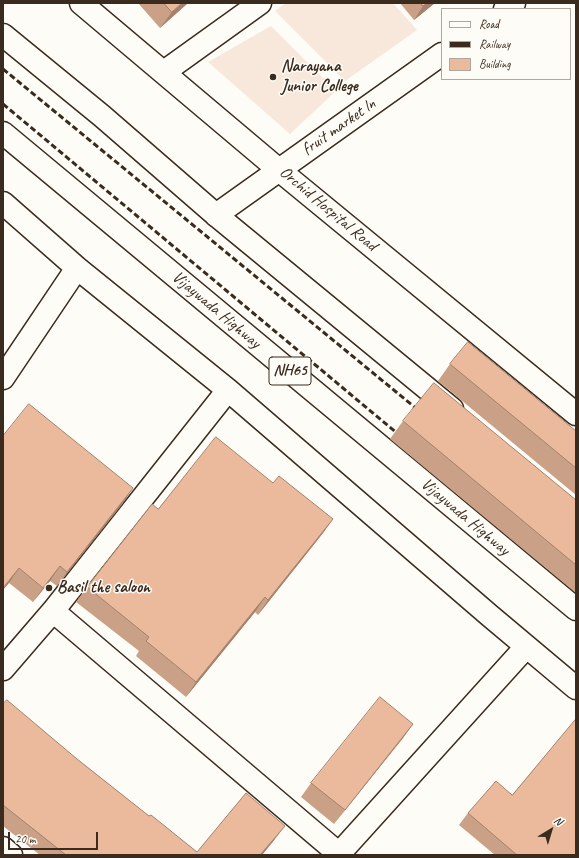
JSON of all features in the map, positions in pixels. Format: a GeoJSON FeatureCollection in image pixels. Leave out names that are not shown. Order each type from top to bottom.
{"type":"FeatureCollection","features":[{"type":"Feature","properties":{"kind":"main road","name":"Orchid Hospital Road"},"geometry":{"type":"LineString","coordinates":[[81,3],[279,170],[576,414]]}},
{"type":"Feature","properties":{"kind":"main road"},"geometry":{"type":"LineString","coordinates":[[164,72],[260,3]]}},
{"type":"Feature","properties":{"kind":"main road"},"geometry":{"type":"LineString","coordinates":[[3,35],[102,116],[216,215],[466,420]]}},
{"type":"Feature","properties":{"kind":"main road","name":"fruit market ln"},"geometry":{"type":"LineString","coordinates":[[216,215],[441,55]]}},
{"type":"Feature","properties":{"kind":"main road","name":"Vijaywada Highway"},"geometry":{"type":"LineString","coordinates":[[3,133],[576,609]]}},
{"type":"Feature","properties":{"kind":"main road"},"geometry":{"type":"LineString","coordinates":[[3,203],[77,268],[228,390],[526,647],[576,688]]}},
{"type":"Feature","properties":{"kind":"main road"},"geometry":{"type":"LineString","coordinates":[[3,378],[77,268]]}},
{"type":"Feature","properties":{"kind":"main road"},"geometry":{"type":"LineString","coordinates":[[3,669],[53,611],[228,390]]}},
{"type":"Feature","properties":{"kind":"main road"},"geometry":{"type":"LineString","coordinates":[[53,611],[338,855],[526,647]]}},
{"type":"Feature","properties":{"kind":"main road"},"geometry":{"type":"LineString","coordinates":[[3,848],[10,855]]}},
{"type":"Feature","properties":{"kind":"shaded area"},"geometry":{"type":"Polygon","coordinates":[[[286,3],[393,3],[417,30],[345,81],[275,11],[286,3]]]}},
{"type":"Feature","properties":{"kind":"shaded area","name":"Narayana Junior College"},"geometry":{"type":"Polygon","coordinates":[[[271,26],[336,91],[290,134],[208,62],[271,26]]]}},
{"type":"Feature","properties":{"kind":"building"},"geometry":{"type":"Polygon","coordinates":[[[164,3],[182,3],[172,12],[164,3]]]}},
{"type":"Feature","properties":{"kind":"building"},"geometry":{"type":"Polygon","coordinates":[[[468,342],[576,431],[576,468],[450,364],[468,342]]]}},
{"type":"Feature","properties":{"kind":"building"},"geometry":{"type":"Polygon","coordinates":[[[434,383],[576,500],[576,565],[403,421],[434,383]]]}},
{"type":"Feature","properties":{"kind":"building"},"geometry":{"type":"Polygon","coordinates":[[[29,404],[133,488],[67,572],[60,566],[43,588],[19,568],[3,588],[3,436],[29,404]]]}},
{"type":"Feature","properties":{"kind":"building"},"geometry":{"type":"Polygon","coordinates":[[[216,437],[273,483],[279,476],[333,519],[268,600],[265,597],[196,682],[146,641],[149,637],[87,587],[152,504],[158,509],[216,437]]]}},
{"type":"Feature","properties":{"kind":"building"},"geometry":{"type":"Polygon","coordinates":[[[380,697],[413,724],[345,810],[311,783],[380,697]]]}},
{"type":"Feature","properties":{"kind":"building"},"geometry":{"type":"Polygon","coordinates":[[[7,700],[77,759],[197,852],[246,793],[285,826],[260,855],[66,855],[3,805],[3,704],[7,700]]]}},
{"type":"Feature","properties":{"kind":"building"},"geometry":{"type":"Polygon","coordinates":[[[576,719],[576,855],[517,855],[468,813],[496,781],[512,795],[576,719]]]}},
{"type":"Feature","properties":{"kind":"railway"},"geometry":{"type":"LineString","coordinates":[[3,69],[423,414]]}},
{"type":"Feature","properties":{"kind":"railway"},"geometry":{"type":"LineString","coordinates":[[3,104],[404,439]]}},
{"type":"Feature","properties":{"kind":"place","name":"Narayana Junior College"},"geometry":{"type":"Point","coordinates":[273,77]}},
{"type":"Feature","properties":{"kind":"place","name":"Basil the saloon"},"geometry":{"type":"Point","coordinates":[49,588]}}]}
